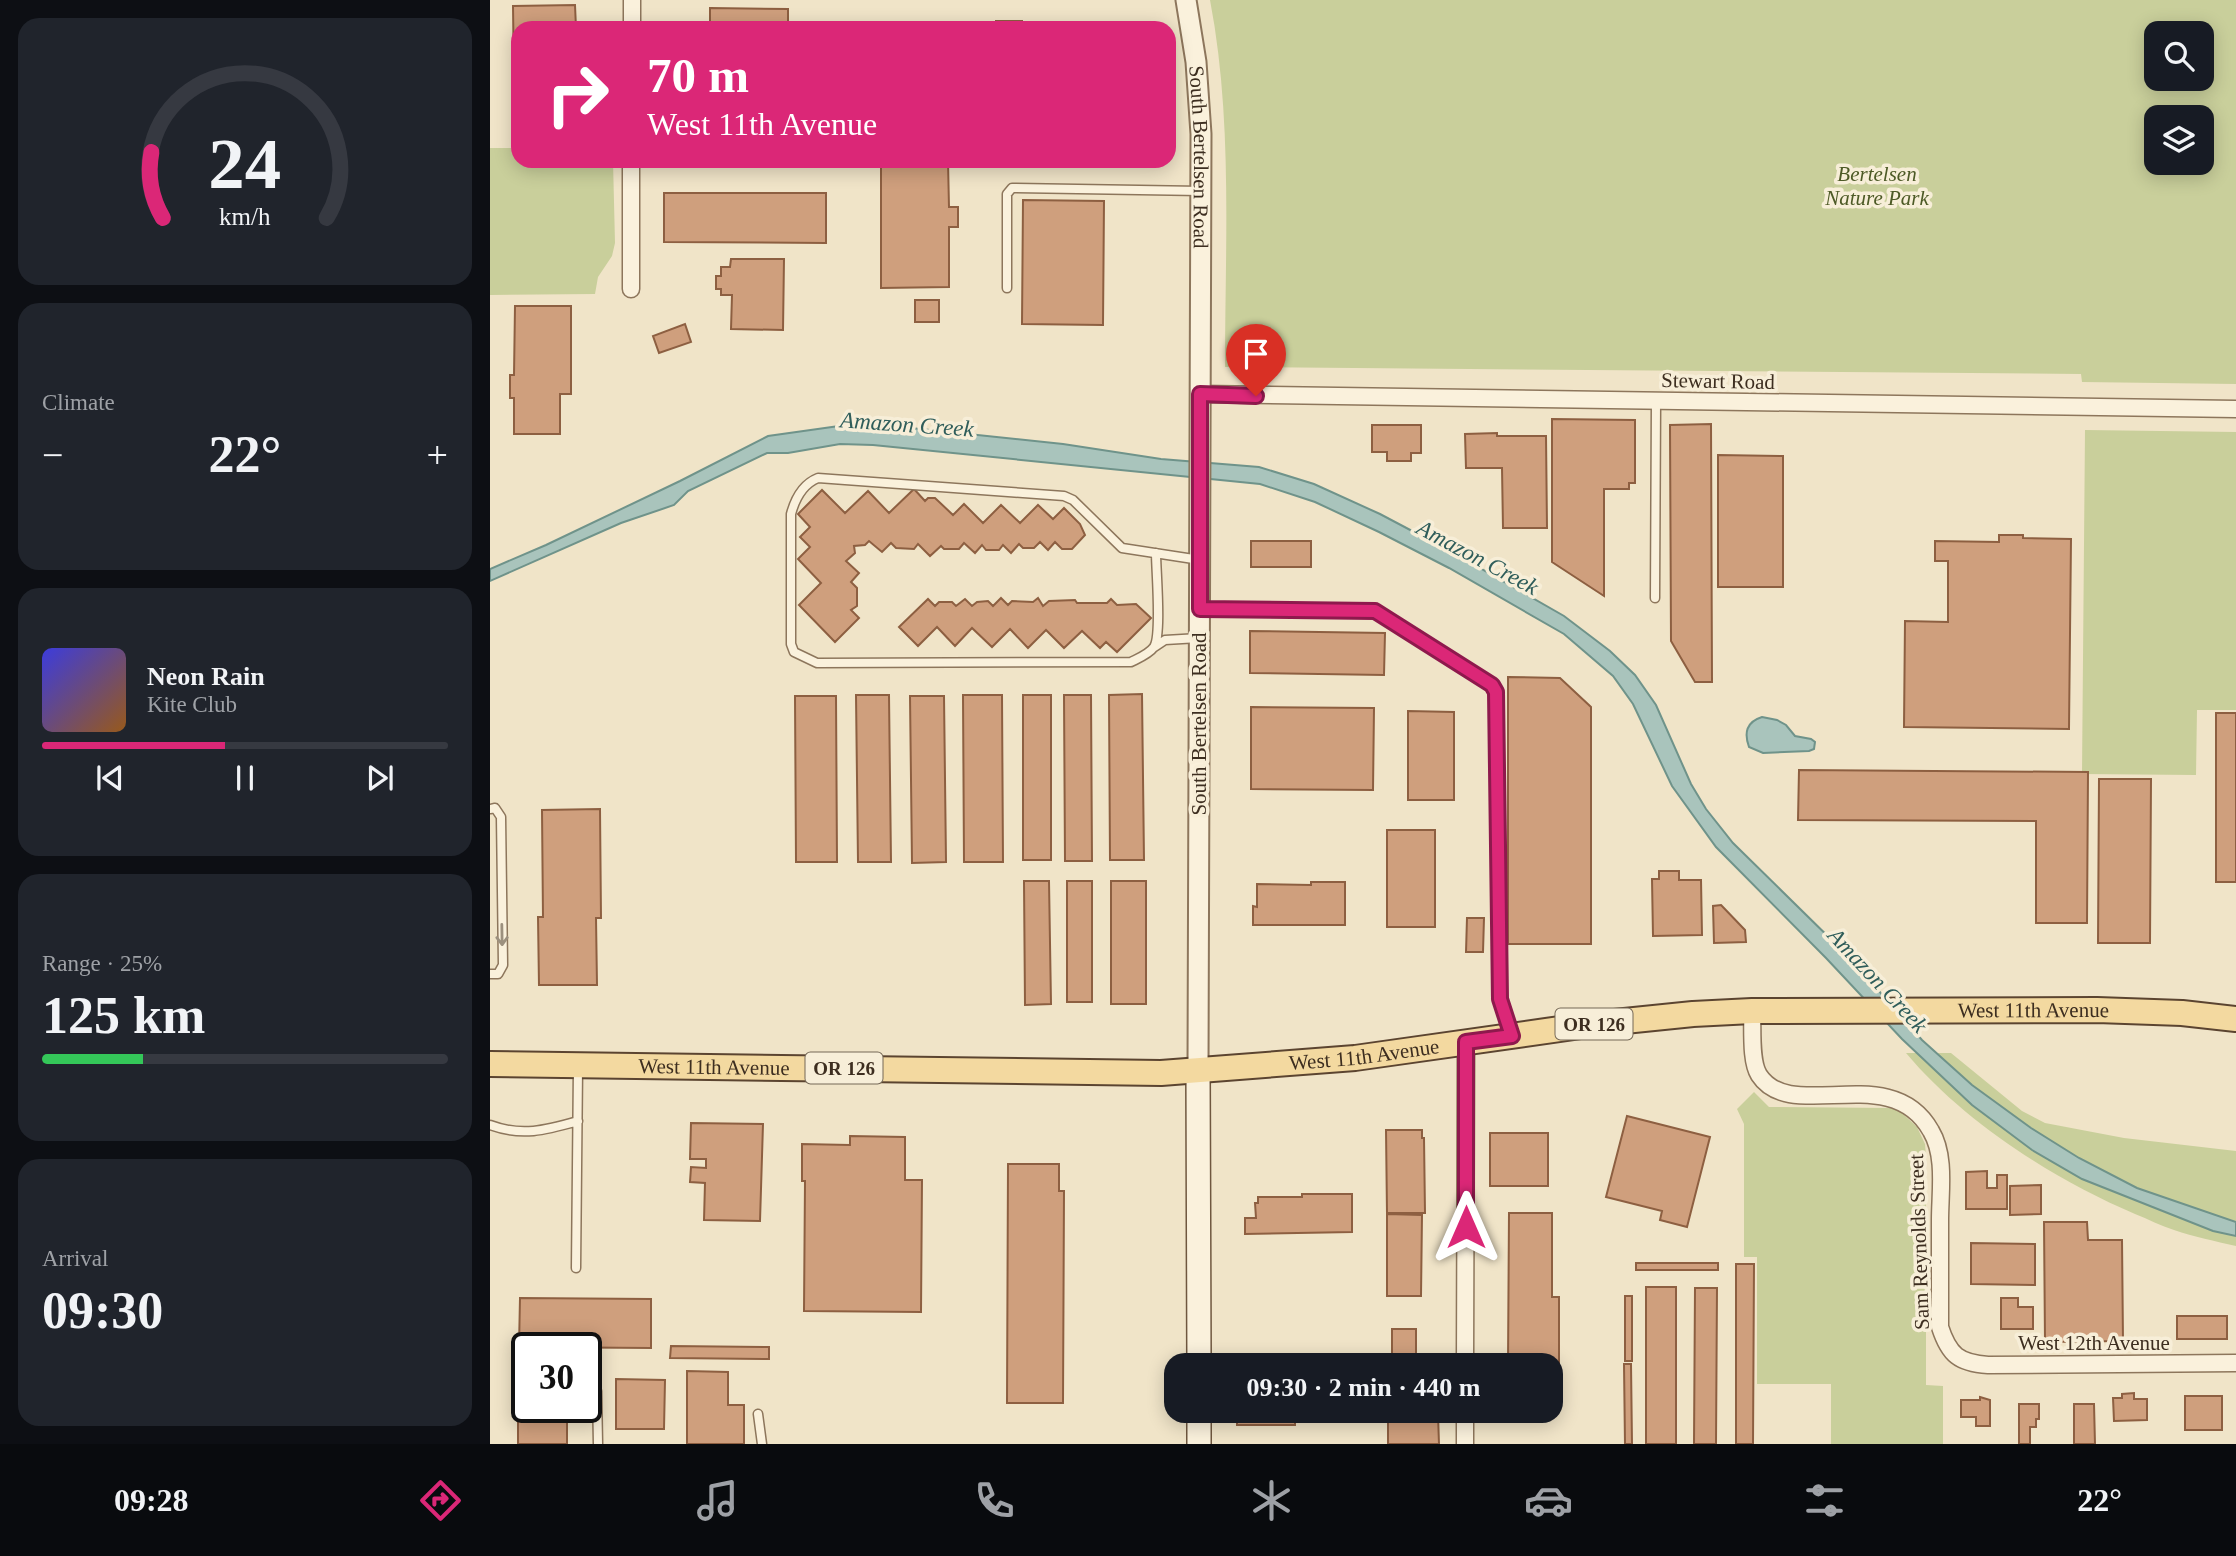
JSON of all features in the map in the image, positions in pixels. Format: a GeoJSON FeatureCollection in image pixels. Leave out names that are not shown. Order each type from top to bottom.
{"type":"FeatureCollection","features":[{"type":"Feature","properties":{"kind":"main road","name":"West 11th Avenue"},"geometry":{"type":"LineString","coordinates":[[490,1064],[1161,1073],[1198,1068],[1333,1060],[1647,1018],[1752,1011],[2138,1010],[2236,1019]]}},
{"type":"Feature","properties":{"kind":"main road","name":"South Bertelsen Road"},"geometry":{"type":"LineString","coordinates":[[1198,1068],[1199,1353]]}},
{"type":"Feature","properties":{"kind":"main road"},"geometry":{"type":"LineString","coordinates":[[1199,1423],[1199,1444]]}},
{"type":"Feature","properties":{"kind":"street"},"geometry":{"type":"LineString","coordinates":[[632,0],[632,21]]}},
{"type":"Feature","properties":{"kind":"street","name":"South Bertelsen Road"},"geometry":{"type":"LineString","coordinates":[[1186,0],[1197,75],[1201,134],[1198,1068]]}},
{"type":"Feature","properties":{"kind":"street"},"geometry":{"type":"LineString","coordinates":[[631,168],[631,289]]}},
{"type":"Feature","properties":{"kind":"street","name":"Stewart Road"},"geometry":{"type":"LineString","coordinates":[[1200,394],[2236,409]]}},
{"type":"Feature","properties":{"kind":"street","name":"Sam Reynolds Street"},"geometry":{"type":"LineString","coordinates":[[1752,1011],[1754,1058],[1758,1074],[1769,1085],[1782,1092],[1797,1095],[1877,1095],[1893,1098],[1910,1105],[1932,1131],[1940,1158],[1940,1327],[1945,1342],[1954,1355]]}},
{"type":"Feature","properties":{"kind":"street"},"geometry":{"type":"LineString","coordinates":[[1465,1353],[1466,1042]]}},
{"type":"Feature","properties":{"kind":"street","name":"West 12th Avenue"},"geometry":{"type":"LineString","coordinates":[[1954,1355],[1969,1364],[1988,1365],[2236,1363]]}},
{"type":"Feature","properties":{"kind":"street"},"geometry":{"type":"LineString","coordinates":[[1465,1423],[1465,1444]]}},
{"type":"Feature","properties":{"kind":"lane"},"geometry":{"type":"LineString","coordinates":[[1007,288],[1007,194],[1012,188],[1201,191]]}},
{"type":"Feature","properties":{"kind":"lane"},"geometry":{"type":"LineString","coordinates":[[1655,598],[1656,401]]}},
{"type":"Feature","properties":{"kind":"lane"},"geometry":{"type":"LineString","coordinates":[[1199,638],[1165,640],[1131,662],[817,663],[794,652],[791,644],[791,514],[804,487],[811,481],[824,478],[1064,496],[1073,500],[1118,546],[1200,560]]}},
{"type":"Feature","properties":{"kind":"lane"},"geometry":{"type":"LineString","coordinates":[[1153,648],[1157,633],[1156,553]]}},
{"type":"Feature","properties":{"kind":"lane"},"geometry":{"type":"LineString","coordinates":[[1200,609],[1375,611],[1492,685],[1496,692],[1500,999],[1512,1036]]}},
{"type":"Feature","properties":{"kind":"lane"},"geometry":{"type":"LineString","coordinates":[[1157,633],[1165,640]]}},
{"type":"Feature","properties":{"kind":"lane"},"geometry":{"type":"LineString","coordinates":[[490,808],[495,808],[501,817],[503,965],[494,974]]}},
{"type":"Feature","properties":{"kind":"lane"},"geometry":{"type":"LineString","coordinates":[[576,1268],[578,1065]]}},
{"type":"Feature","properties":{"kind":"lane"},"geometry":{"type":"LineString","coordinates":[[490,1125],[520,1132],[540,1132],[578,1121]]}},
{"type":"Feature","properties":{"kind":"lane"},"geometry":{"type":"LineString","coordinates":[[758,1414],[762,1444]]}},
{"type":"Feature","properties":{"kind":"lane"},"geometry":{"type":"LineString","coordinates":[[598,1423],[598,1444]]}},
{"type":"Feature","properties":{"kind":"green space","name":"Bertelsen Nature Park"},"geometry":{"type":"Polygon","coordinates":[[[1210,0],[2236,0],[2236,384],[2082,382],[2081,374],[1225,367],[1226,183],[1222,91],[1210,0]]]}},
{"type":"Feature","properties":{"kind":"green space"},"geometry":{"type":"Polygon","coordinates":[[[490,148],[511,148],[511,168],[613,168],[615,243],[612,256],[598,277],[595,294],[490,295],[490,148]]]}},
{"type":"Feature","properties":{"kind":"green space"},"geometry":{"type":"Polygon","coordinates":[[[2085,430],[2236,432],[2236,710],[2197,710],[2196,775],[2082,774],[2085,430]]]}},
{"type":"Feature","properties":{"kind":"green space"},"geometry":{"type":"Polygon","coordinates":[[[1906,1053],[1951,1053],[2022,1111],[2045,1123],[2124,1138],[2236,1151],[2236,1246],[2164,1227],[2104,1200],[2042,1166],[1982,1125],[1929,1078],[1906,1053]]]}},
{"type":"Feature","properties":{"kind":"green space"},"geometry":{"type":"Polygon","coordinates":[[[1754,1092],[1769,1107],[1891,1108],[1901,1112],[1917,1127],[1925,1144],[1926,1156],[1926,1385],[1943,1386],[1943,1444],[1831,1444],[1831,1384],[1757,1384],[1757,1257],[1744,1257],[1744,1124],[1737,1109],[1754,1092]]]}},
{"type":"Feature","properties":{"kind":"water"},"geometry":{"type":"Polygon","coordinates":[[[873,424],[1063,444],[1161,459],[1259,467],[1314,484],[1380,514],[1564,616],[1610,651],[1635,675],[1656,705],[1691,784],[1706,809],[1733,843],[1849,957],[1922,1040],[1972,1085],[2031,1128],[2079,1158],[2137,1188],[2236,1222],[2236,1236],[2213,1231],[2082,1179],[2032,1150],[1972,1105],[1902,1039],[1716,847],[1672,786],[1633,704],[1613,676],[1564,634],[1449,568],[1315,502],[1260,484],[873,445],[840,444],[788,453],[767,453],[688,491],[674,505],[621,523],[490,581],[490,569],[680,481],[768,436],[873,424]]]}},
{"type":"Feature","properties":{"kind":"water"},"geometry":{"type":"Polygon","coordinates":[[[1762,717],[1786,725],[1795,736],[1811,739],[1815,742],[1814,749],[1763,753],[1749,747],[1748,729],[1762,717]]]}},
{"type":"Feature","properties":{"kind":"building"},"geometry":{"type":"Polygon","coordinates":[[[575,5],[576,21],[513,21],[513,6],[575,5]]]}},
{"type":"Feature","properties":{"kind":"building"},"geometry":{"type":"Polygon","coordinates":[[[710,8],[788,9],[788,21],[710,21],[710,8]]]}},
{"type":"Feature","properties":{"kind":"building"},"geometry":{"type":"Polygon","coordinates":[[[881,168],[948,168],[949,207],[958,207],[958,227],[949,227],[949,287],[881,288],[881,168]]]}},
{"type":"Feature","properties":{"kind":"building"},"geometry":{"type":"Polygon","coordinates":[[[664,193],[826,193],[826,243],[664,242],[664,193]]]}},
{"type":"Feature","properties":{"kind":"building"},"geometry":{"type":"Polygon","coordinates":[[[1023,200],[1104,201],[1103,325],[1022,324],[1023,200]]]}},
{"type":"Feature","properties":{"kind":"building"},"geometry":{"type":"Polygon","coordinates":[[[731,259],[784,259],[783,330],[731,329],[732,295],[721,295],[721,289],[716,289],[716,276],[721,276],[721,267],[730,267],[731,259]]]}},
{"type":"Feature","properties":{"kind":"building"},"geometry":{"type":"Polygon","coordinates":[[[915,300],[939,300],[939,322],[915,322],[915,300]]]}},
{"type":"Feature","properties":{"kind":"building"},"geometry":{"type":"Polygon","coordinates":[[[515,306],[571,306],[571,394],[560,394],[560,434],[514,434],[514,398],[510,398],[510,375],[514,375],[515,306]]]}},
{"type":"Feature","properties":{"kind":"building"},"geometry":{"type":"Polygon","coordinates":[[[685,324],[691,342],[659,353],[653,336],[685,324]]]}},
{"type":"Feature","properties":{"kind":"building"},"geometry":{"type":"Polygon","coordinates":[[[1552,419],[1635,420],[1635,483],[1629,483],[1629,489],[1604,489],[1604,596],[1552,562],[1552,419]]]}},
{"type":"Feature","properties":{"kind":"building"},"geometry":{"type":"Polygon","coordinates":[[[1711,424],[1712,682],[1695,682],[1671,641],[1670,425],[1711,424]]]}},
{"type":"Feature","properties":{"kind":"building"},"geometry":{"type":"Polygon","coordinates":[[[1372,425],[1421,425],[1421,453],[1411,453],[1411,461],[1387,461],[1387,452],[1372,452],[1372,425]]]}},
{"type":"Feature","properties":{"kind":"building"},"geometry":{"type":"Polygon","coordinates":[[[1497,433],[1497,436],[1546,436],[1547,528],[1503,528],[1502,468],[1466,468],[1465,434],[1497,433]]]}},
{"type":"Feature","properties":{"kind":"building"},"geometry":{"type":"Polygon","coordinates":[[[1718,455],[1783,456],[1783,587],[1718,587],[1718,455]]]}},
{"type":"Feature","properties":{"kind":"building"},"geometry":{"type":"Polygon","coordinates":[[[914,489],[925,501],[935,498],[953,515],[964,504],[983,523],[1001,505],[1020,523],[1038,505],[1053,519],[1064,508],[1080,524],[1085,535],[1072,549],[1062,549],[1055,542],[1048,550],[1040,542],[1034,548],[1023,548],[1019,544],[1011,553],[1003,545],[999,550],[986,550],[982,545],[975,553],[964,543],[959,549],[944,549],[941,546],[930,556],[918,544],[914,549],[896,548],[891,543],[882,552],[869,541],[865,545],[854,546],[855,553],[846,561],[859,573],[851,582],[857,588],[857,606],[851,610],[859,618],[835,642],[799,605],[821,583],[798,559],[810,547],[800,537],[810,527],[798,514],[822,490],[845,513],[868,491],[889,513],[914,489]]]}},
{"type":"Feature","properties":{"kind":"building"},"geometry":{"type":"Polygon","coordinates":[[[1999,535],[2071,539],[2069,729],[1904,727],[1905,621],[1948,622],[1948,561],[1935,561],[1935,541],[1999,542],[1999,535]]]}},
{"type":"Feature","properties":{"kind":"building"},"geometry":{"type":"Polygon","coordinates":[[[1251,541],[1311,541],[1311,567],[1251,567],[1251,541]]]}},
{"type":"Feature","properties":{"kind":"building"},"geometry":{"type":"Polygon","coordinates":[[[1001,598],[1008,605],[1012,601],[1033,602],[1038,598],[1043,606],[1049,601],[1107,603],[1111,599],[1117,605],[1136,604],[1151,618],[1117,652],[1106,642],[1100,648],[1082,631],[1064,648],[1046,630],[1028,648],[1010,629],[992,647],[972,628],[955,646],[937,627],[918,646],[899,627],[928,599],[935,606],[939,602],[952,602],[956,606],[965,599],[972,606],[977,602],[988,601],[993,606],[1001,598]]]}},
{"type":"Feature","properties":{"kind":"building"},"geometry":{"type":"Polygon","coordinates":[[[1250,631],[1385,633],[1384,675],[1250,673],[1250,631]]]}},
{"type":"Feature","properties":{"kind":"building"},"geometry":{"type":"Polygon","coordinates":[[[1508,677],[1560,678],[1591,707],[1591,944],[1508,944],[1508,677]]]}},
{"type":"Feature","properties":{"kind":"building"},"geometry":{"type":"Polygon","coordinates":[[[1142,694],[1144,860],[1110,860],[1109,695],[1142,694]]]}},
{"type":"Feature","properties":{"kind":"building"},"geometry":{"type":"Polygon","coordinates":[[[856,695],[889,695],[891,862],[858,862],[856,695]]]}},
{"type":"Feature","properties":{"kind":"building"},"geometry":{"type":"Polygon","coordinates":[[[963,695],[1002,695],[1003,862],[964,862],[963,695]]]}},
{"type":"Feature","properties":{"kind":"building"},"geometry":{"type":"Polygon","coordinates":[[[1023,695],[1051,695],[1051,860],[1023,860],[1023,695]]]}},
{"type":"Feature","properties":{"kind":"building"},"geometry":{"type":"Polygon","coordinates":[[[1064,695],[1091,695],[1092,861],[1065,861],[1064,695]]]}},
{"type":"Feature","properties":{"kind":"building"},"geometry":{"type":"Polygon","coordinates":[[[795,696],[836,696],[837,862],[796,862],[795,696]]]}},
{"type":"Feature","properties":{"kind":"building"},"geometry":{"type":"Polygon","coordinates":[[[910,696],[944,696],[946,862],[912,863],[910,696]]]}},
{"type":"Feature","properties":{"kind":"building"},"geometry":{"type":"Polygon","coordinates":[[[1251,707],[1374,708],[1373,790],[1251,789],[1251,707]]]}},
{"type":"Feature","properties":{"kind":"building"},"geometry":{"type":"Polygon","coordinates":[[[1408,711],[1454,712],[1454,800],[1408,800],[1408,711]]]}},
{"type":"Feature","properties":{"kind":"building"},"geometry":{"type":"Polygon","coordinates":[[[2216,713],[2236,713],[2236,882],[2216,882],[2216,713]]]}},
{"type":"Feature","properties":{"kind":"building"},"geometry":{"type":"Polygon","coordinates":[[[1799,770],[2088,772],[2087,923],[2036,923],[2036,821],[1798,820],[1799,770]]]}},
{"type":"Feature","properties":{"kind":"building"},"geometry":{"type":"Polygon","coordinates":[[[2099,779],[2151,779],[2150,943],[2098,943],[2099,779]]]}},
{"type":"Feature","properties":{"kind":"building"},"geometry":{"type":"Polygon","coordinates":[[[600,809],[601,918],[596,918],[597,985],[539,985],[538,917],[543,917],[542,810],[600,809]]]}},
{"type":"Feature","properties":{"kind":"building"},"geometry":{"type":"Polygon","coordinates":[[[1387,830],[1435,830],[1435,927],[1387,927],[1387,830]]]}},
{"type":"Feature","properties":{"kind":"building"},"geometry":{"type":"Polygon","coordinates":[[[1659,871],[1679,871],[1679,880],[1701,880],[1702,935],[1653,936],[1652,879],[1659,879],[1659,871]]]}},
{"type":"Feature","properties":{"kind":"building"},"geometry":{"type":"Polygon","coordinates":[[[1024,881],[1049,881],[1051,1004],[1025,1005],[1024,881]]]}},
{"type":"Feature","properties":{"kind":"building"},"geometry":{"type":"Polygon","coordinates":[[[1067,881],[1092,881],[1092,1002],[1067,1002],[1067,881]]]}},
{"type":"Feature","properties":{"kind":"building"},"geometry":{"type":"Polygon","coordinates":[[[1111,881],[1146,881],[1146,1004],[1111,1004],[1111,881]]]}},
{"type":"Feature","properties":{"kind":"building"},"geometry":{"type":"Polygon","coordinates":[[[1311,882],[1345,882],[1345,925],[1253,925],[1253,906],[1257,907],[1257,884],[1311,885],[1311,882]]]}},
{"type":"Feature","properties":{"kind":"building"},"geometry":{"type":"Polygon","coordinates":[[[1721,905],[1745,930],[1746,942],[1714,943],[1713,906],[1721,905]]]}},
{"type":"Feature","properties":{"kind":"building"},"geometry":{"type":"Polygon","coordinates":[[[1467,918],[1484,918],[1483,952],[1466,952],[1467,918]]]}},
{"type":"Feature","properties":{"kind":"building"},"geometry":{"type":"Polygon","coordinates":[[[1627,1116],[1710,1137],[1687,1227],[1660,1220],[1662,1211],[1606,1197],[1627,1116]]]}},
{"type":"Feature","properties":{"kind":"building"},"geometry":{"type":"Polygon","coordinates":[[[691,1123],[763,1124],[760,1221],[704,1220],[705,1183],[690,1182],[691,1167],[706,1168],[706,1159],[690,1159],[691,1123]]]}},
{"type":"Feature","properties":{"kind":"building"},"geometry":{"type":"Polygon","coordinates":[[[1386,1130],[1422,1130],[1425,1213],[1387,1213],[1386,1130]]]}},
{"type":"Feature","properties":{"kind":"building"},"geometry":{"type":"Polygon","coordinates":[[[1490,1133],[1548,1133],[1548,1186],[1490,1186],[1490,1133]]]}},
{"type":"Feature","properties":{"kind":"building"},"geometry":{"type":"Polygon","coordinates":[[[850,1136],[905,1137],[905,1180],[922,1180],[921,1312],[804,1311],[805,1181],[802,1181],[802,1144],[850,1145],[850,1136]]]}},
{"type":"Feature","properties":{"kind":"building"},"geometry":{"type":"Polygon","coordinates":[[[1008,1164],[1059,1164],[1059,1191],[1064,1191],[1063,1403],[1007,1403],[1008,1164]]]}},
{"type":"Feature","properties":{"kind":"building"},"geometry":{"type":"Polygon","coordinates":[[[1987,1171],[1987,1188],[1997,1188],[1997,1175],[2007,1175],[2007,1209],[1966,1209],[1966,1172],[1987,1171]]]}},
{"type":"Feature","properties":{"kind":"building"},"geometry":{"type":"Polygon","coordinates":[[[2041,1185],[2041,1214],[2010,1215],[2010,1186],[2041,1185]]]}},
{"type":"Feature","properties":{"kind":"building"},"geometry":{"type":"Polygon","coordinates":[[[1302,1194],[1352,1194],[1352,1232],[1245,1234],[1245,1218],[1256,1218],[1255,1203],[1258,1203],[1258,1197],[1302,1197],[1302,1194]]]}},
{"type":"Feature","properties":{"kind":"building"},"geometry":{"type":"Polygon","coordinates":[[[1509,1213],[1552,1213],[1552,1297],[1559,1297],[1559,1353],[1508,1353],[1509,1213]]]}},
{"type":"Feature","properties":{"kind":"building"},"geometry":{"type":"Polygon","coordinates":[[[1387,1214],[1422,1215],[1421,1296],[1387,1296],[1387,1214]]]}},
{"type":"Feature","properties":{"kind":"building"},"geometry":{"type":"Polygon","coordinates":[[[2044,1222],[2087,1222],[2088,1240],[2122,1240],[2123,1341],[2045,1342],[2044,1222]]]}},
{"type":"Feature","properties":{"kind":"building"},"geometry":{"type":"Polygon","coordinates":[[[1971,1243],[2035,1244],[2035,1285],[1971,1284],[1971,1243]]]}},
{"type":"Feature","properties":{"kind":"building"},"geometry":{"type":"Polygon","coordinates":[[[1636,1263],[1718,1263],[1718,1270],[1636,1270],[1636,1263]]]}},
{"type":"Feature","properties":{"kind":"building"},"geometry":{"type":"Polygon","coordinates":[[[1736,1264],[1754,1264],[1753,1444],[1736,1444],[1736,1264]]]}},
{"type":"Feature","properties":{"kind":"building"},"geometry":{"type":"Polygon","coordinates":[[[1646,1287],[1676,1287],[1676,1444],[1646,1444],[1646,1287]]]}},
{"type":"Feature","properties":{"kind":"building"},"geometry":{"type":"Polygon","coordinates":[[[1695,1288],[1717,1288],[1716,1444],[1694,1444],[1695,1288]]]}},
{"type":"Feature","properties":{"kind":"building"},"geometry":{"type":"Polygon","coordinates":[[[1625,1296],[1632,1296],[1632,1361],[1625,1361],[1625,1296]]]}},
{"type":"Feature","properties":{"kind":"building"},"geometry":{"type":"Polygon","coordinates":[[[520,1298],[651,1299],[651,1348],[602,1348],[602,1332],[519,1332],[520,1298]]]}},
{"type":"Feature","properties":{"kind":"building"},"geometry":{"type":"Polygon","coordinates":[[[2001,1298],[2018,1298],[2018,1307],[2033,1307],[2033,1329],[2001,1329],[2001,1298]]]}},
{"type":"Feature","properties":{"kind":"building"},"geometry":{"type":"Polygon","coordinates":[[[2177,1316],[2227,1316],[2227,1339],[2177,1339],[2177,1316]]]}},
{"type":"Feature","properties":{"kind":"building"},"geometry":{"type":"Polygon","coordinates":[[[1392,1329],[1416,1329],[1416,1353],[1392,1353],[1392,1329]]]}},
{"type":"Feature","properties":{"kind":"building"},"geometry":{"type":"Polygon","coordinates":[[[671,1346],[769,1347],[769,1359],[670,1358],[671,1346]]]}},
{"type":"Feature","properties":{"kind":"building"},"geometry":{"type":"Polygon","coordinates":[[[1624,1364],[1631,1364],[1632,1444],[1625,1444],[1624,1364]]]}},
{"type":"Feature","properties":{"kind":"building"},"geometry":{"type":"Polygon","coordinates":[[[687,1371],[728,1372],[728,1405],[744,1405],[744,1444],[687,1444],[687,1371]]]}},
{"type":"Feature","properties":{"kind":"building"},"geometry":{"type":"Polygon","coordinates":[[[616,1379],[665,1380],[664,1429],[616,1429],[616,1379]]]}},
{"type":"Feature","properties":{"kind":"building"},"geometry":{"type":"Polygon","coordinates":[[[2134,1393],[2134,1399],[2147,1399],[2147,1420],[2114,1421],[2113,1398],[2134,1393]]]}},
{"type":"Feature","properties":{"kind":"building"},"geometry":{"type":"Polygon","coordinates":[[[2185,1396],[2222,1396],[2222,1430],[2185,1430],[2185,1396]]]}},
{"type":"Feature","properties":{"kind":"building"},"geometry":{"type":"Polygon","coordinates":[[[1980,1397],[1990,1400],[1990,1426],[1976,1426],[1976,1417],[1961,1417],[1961,1400],[1980,1400],[1980,1397]]]}},
{"type":"Feature","properties":{"kind":"building"},"geometry":{"type":"Polygon","coordinates":[[[2019,1404],[2039,1404],[2036,1427],[2030,1427],[2030,1444],[2019,1444],[2019,1404]]]}},
{"type":"Feature","properties":{"kind":"building"},"geometry":{"type":"Polygon","coordinates":[[[2074,1404],[2094,1404],[2095,1444],[2074,1444],[2074,1404]]]}},
{"type":"Feature","properties":{"kind":"building"},"geometry":{"type":"Polygon","coordinates":[[[518,1423],[567,1423],[567,1444],[518,1444],[518,1423]]]}},
{"type":"Feature","properties":{"kind":"building"},"geometry":{"type":"Polygon","coordinates":[[[1237,1423],[1295,1423],[1295,1425],[1237,1423]]]}},
{"type":"Feature","properties":{"kind":"building"},"geometry":{"type":"Polygon","coordinates":[[[1388,1423],[1438,1423],[1439,1444],[1388,1444],[1388,1423]]]}},
{"type":"Feature","properties":{"kind":"route"},"geometry":{"type":"LineString","coordinates":[[1256,396],[1200,394],[1200,609],[1375,611],[1492,685],[1496,692],[1500,999],[1512,1036],[1466,1042],[1466,1227]]}},
{"type":"Feature","properties":{"kind":"water label","name":"Amazon Creek"},"geometry":{"type":"Point","coordinates":[907,424]}},
{"type":"Feature","properties":{"kind":"water label","name":"Amazon Creek"},"geometry":{"type":"Point","coordinates":[1478,557]}},
{"type":"Feature","properties":{"kind":"water label","name":"Amazon Creek"},"geometry":{"type":"Point","coordinates":[1878,980]}}]}
